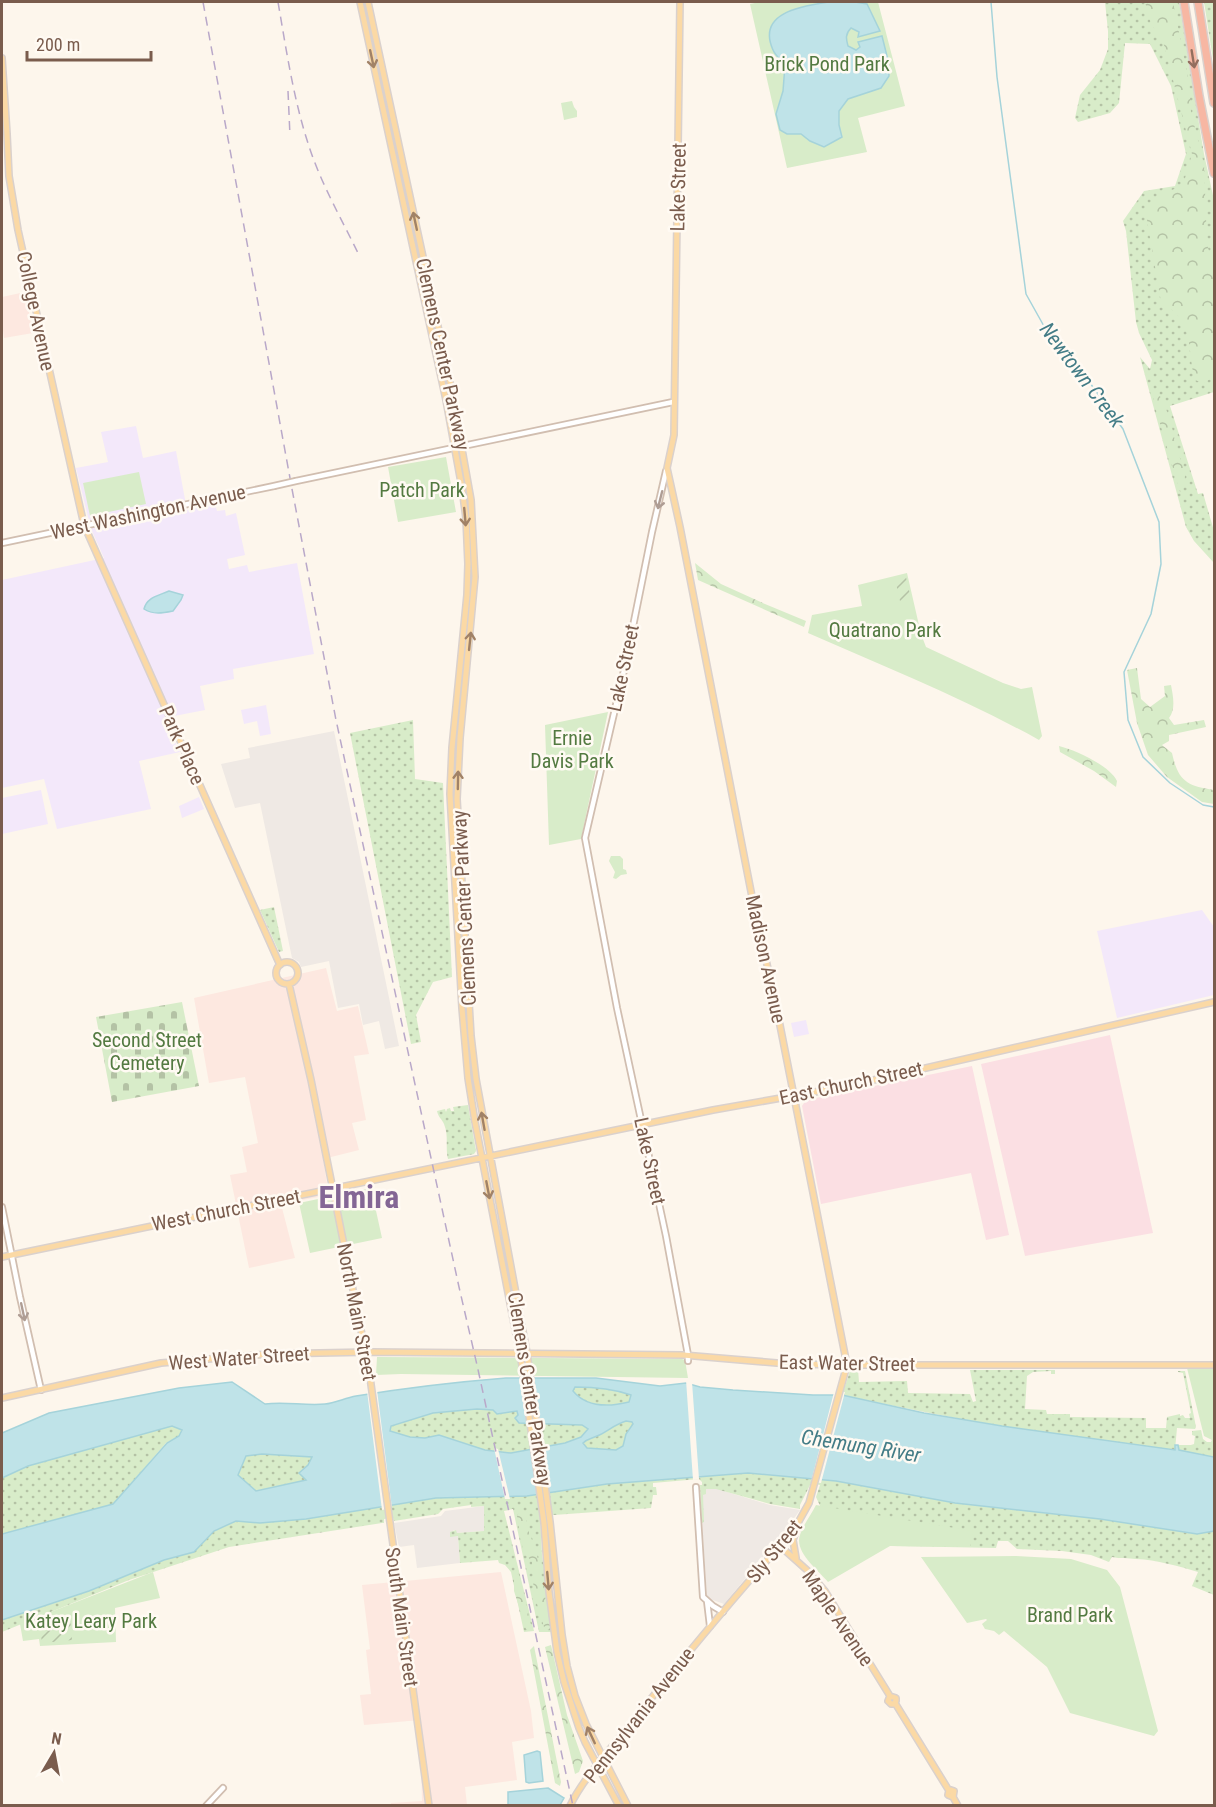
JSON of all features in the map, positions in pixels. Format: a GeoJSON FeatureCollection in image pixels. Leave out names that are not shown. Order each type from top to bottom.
{"type":"FeatureCollection","features":[{"type":"Feature","properties":{"kind":"highway"},"geometry":{"type":"LineString","coordinates":[[1184,2],[1199,96],[1215,173]]}},
{"type":"Feature","properties":{"kind":"highway"},"geometry":{"type":"LineString","coordinates":[[1198,2],[1215,103]]}},
{"type":"Feature","properties":{"kind":"main road","name":"Clemens Center Parkway"},"geometry":{"type":"LineString","coordinates":[[360,2],[455,448],[465,518],[468,579],[452,748],[450,806],[466,1055],[475,1122],[486,1157],[527,1353],[525,1365]]}},
{"type":"Feature","properties":{"kind":"main road","name":"Clemens Center Parkway"},"geometry":{"type":"LineString","coordinates":[[368,2],[448,372],[471,500],[475,577],[460,738],[457,799],[471,1036],[486,1157],[520,1353],[525,1365],[567,1666],[580,1711],[627,1806]]}},
{"type":"Feature","properties":{"kind":"main road","name":"Lake Street"},"geometry":{"type":"LineString","coordinates":[[667,468],[674,435],[680,2]]}},
{"type":"Feature","properties":{"kind":"main road","name":"College Avenue"},"geometry":{"type":"LineString","coordinates":[[2,58],[9,176],[18,230],[84,525]]}},
{"type":"Feature","properties":{"kind":"main road","name":"Madison Avenue"},"geometry":{"type":"LineString","coordinates":[[667,468],[680,523],[755,912],[847,1365],[824,1449]]}},
{"type":"Feature","properties":{"kind":"main road","name":"Park Place"},"geometry":{"type":"LineString","coordinates":[[84,525],[279,965]]}},
{"type":"Feature","properties":{"kind":"main road"},"geometry":{"type":"LineString","coordinates":[[290,963],[296,967],[297,977],[294,981],[289,984],[277,977],[276,972],[279,965],[290,963]]}},
{"type":"Feature","properties":{"kind":"main road","name":"North Main Street"},"geometry":{"type":"LineString","coordinates":[[289,984],[311,1080],[366,1352],[377,1429]]}},
{"type":"Feature","properties":{"kind":"main road","name":"East Church Street"},"geometry":{"type":"LineString","coordinates":[[486,1157],[843,1087],[1215,1002]]}},
{"type":"Feature","properties":{"kind":"main road","name":"West Church Street"},"geometry":{"type":"LineString","coordinates":[[2,1257],[486,1157]]}},
{"type":"Feature","properties":{"kind":"main road","name":"East Water Street"},"geometry":{"type":"LineString","coordinates":[[481,1353],[847,1365],[1215,1365]]}},
{"type":"Feature","properties":{"kind":"main road","name":"West Water Street"},"geometry":{"type":"LineString","coordinates":[[2,1398],[161,1363],[261,1354],[481,1353]]}},
{"type":"Feature","properties":{"kind":"main road","name":"South Main Street"},"geometry":{"type":"LineString","coordinates":[[377,1429],[429,1806]]}},
{"type":"Feature","properties":{"kind":"main road","name":"Sly Street"},"geometry":{"type":"LineString","coordinates":[[723,1612],[798,1525],[809,1503],[824,1449]]}},
{"type":"Feature","properties":{"kind":"main road","name":"Clemens Center Parkway"},"geometry":{"type":"LineString","coordinates":[[547,1522],[549,1592],[557,1652],[572,1709],[585,1742],[619,1806]]}},
{"type":"Feature","properties":{"kind":"main road"},"geometry":{"type":"LineString","coordinates":[[796,1558],[793,1540],[798,1525]]}},
{"type":"Feature","properties":{"kind":"main road","name":"Maple Avenue"},"geometry":{"type":"LineString","coordinates":[[780,1546],[796,1558],[825,1592],[890,1696],[889,1702],[895,1703],[949,1790],[948,1795],[953,1797],[958,1806]]}},
{"type":"Feature","properties":{"kind":"main road","name":"Pennsylvania Avenue"},"geometry":{"type":"LineString","coordinates":[[570,1806],[603,1758],[723,1612]]}},
{"type":"Feature","properties":{"kind":"street","name":"West Washington Avenue"},"geometry":{"type":"LineString","coordinates":[[2,543],[673,402]]}},
{"type":"Feature","properties":{"kind":"street","name":"Lake Street"},"geometry":{"type":"LineString","coordinates":[[667,468],[625,666],[585,838],[688,1358]]}},
{"type":"Feature","properties":{"kind":"street"},"geometry":{"type":"LineString","coordinates":[[2,1207],[41,1390]]}},
{"type":"Feature","properties":{"kind":"street"},"geometry":{"type":"LineString","coordinates":[[696,1486],[703,1597],[723,1612]]}},
{"type":"Feature","properties":{"kind":"street"},"geometry":{"type":"LineString","coordinates":[[707,1601],[710,1626]]}},
{"type":"Feature","properties":{"kind":"street"},"geometry":{"type":"LineString","coordinates":[[206,1806],[223,1788]]}},
{"type":"Feature","properties":{"kind":"shaded area"},"geometry":{"type":"Polygon","coordinates":[[[25,292],[33,333],[4,338],[2,297],[25,292]]]}},
{"type":"Feature","properties":{"kind":"shaded area"},"geometry":{"type":"Polygon","coordinates":[[[136,426],[143,458],[176,451],[187,510],[215,504],[217,511],[225,510],[226,516],[236,513],[245,555],[227,559],[229,569],[247,565],[249,572],[297,563],[314,654],[233,669],[234,679],[200,686],[205,710],[164,718],[180,752],[139,761],[151,809],[57,829],[44,779],[2,788],[2,580],[104,558],[91,529],[76,468],[108,462],[101,432],[136,426]]]}},
{"type":"Feature","properties":{"kind":"shaded area"},"geometry":{"type":"Polygon","coordinates":[[[266,705],[271,734],[260,736],[257,721],[244,724],[241,710],[266,705]]]}},
{"type":"Feature","properties":{"kind":"shaded area"},"geometry":{"type":"Polygon","coordinates":[[[334,731],[399,1046],[385,1049],[379,1021],[363,1025],[359,1004],[338,1008],[329,961],[301,967],[299,962],[292,958],[260,803],[235,808],[221,764],[250,758],[248,748],[334,731]]]}},
{"type":"Feature","properties":{"kind":"shaded area"},"geometry":{"type":"Polygon","coordinates":[[[41,790],[48,824],[2,834],[2,798],[41,790]]]}},
{"type":"Feature","properties":{"kind":"shaded area"},"geometry":{"type":"Polygon","coordinates":[[[199,797],[204,809],[182,818],[179,806],[199,797]]]}},
{"type":"Feature","properties":{"kind":"shaded area"},"geometry":{"type":"Polygon","coordinates":[[[1202,910],[1214,927],[1214,995],[1117,1018],[1097,931],[1202,910]]]}},
{"type":"Feature","properties":{"kind":"shaded area"},"geometry":{"type":"Polygon","coordinates":[[[326,968],[337,1011],[358,1006],[369,1054],[354,1056],[366,1120],[352,1123],[359,1150],[323,1159],[329,1195],[281,1204],[295,1258],[249,1268],[230,1175],[247,1172],[242,1147],[258,1143],[245,1077],[209,1083],[194,998],[326,968]]]}},
{"type":"Feature","properties":{"kind":"shaded area"},"geometry":{"type":"Polygon","coordinates":[[[806,1020],[809,1034],[794,1037],[791,1023],[806,1020]]]}},
{"type":"Feature","properties":{"kind":"shaded area"},"geometry":{"type":"Polygon","coordinates":[[[1110,1035],[1153,1233],[1025,1256],[981,1064],[1110,1035]]]}},
{"type":"Feature","properties":{"kind":"shaded area"},"geometry":{"type":"Polygon","coordinates":[[[972,1066],[1009,1235],[986,1240],[971,1173],[821,1204],[802,1106],[806,1100],[972,1066]]]}},
{"type":"Feature","properties":{"kind":"shaded area"},"geometry":{"type":"Polygon","coordinates":[[[700,1487],[722,1487],[724,1491],[770,1505],[800,1510],[724,1604],[707,1598],[700,1487]]]}},
{"type":"Feature","properties":{"kind":"shaded area"},"geometry":{"type":"Polygon","coordinates":[[[484,1506],[484,1531],[456,1533],[456,1530],[453,1530],[458,1536],[460,1563],[417,1568],[414,1545],[399,1547],[394,1523],[441,1516],[445,1511],[484,1506]]]}},
{"type":"Feature","properties":{"kind":"shaded area"},"geometry":{"type":"Polygon","coordinates":[[[501,1572],[531,1711],[534,1738],[512,1742],[517,1780],[465,1787],[467,1805],[391,1805],[391,1803],[422,1801],[420,1720],[364,1725],[360,1695],[371,1694],[366,1650],[370,1649],[362,1585],[501,1572]]]}},
{"type":"Feature","properties":{"kind":"green space","name":"Brick Pond Park"},"geometry":{"type":"Polygon","coordinates":[[[760,2],[878,2],[905,106],[858,118],[867,152],[787,168],[750,4],[760,2]]]}},
{"type":"Feature","properties":{"kind":"green space"},"geometry":{"type":"Polygon","coordinates":[[[1105,2],[1179,2],[1204,154],[1214,200],[1214,392],[1170,406],[1198,494],[1203,493],[1214,531],[1214,563],[1194,541],[1186,527],[1140,357],[1150,369],[1152,360],[1136,322],[1123,221],[1144,191],[1175,186],[1186,154],[1171,86],[1150,44],[1125,43],[1119,103],[1110,113],[1078,122],[1075,118],[1080,95],[1100,70],[1108,49],[1105,2]]]}},
{"type":"Feature","properties":{"kind":"green space"},"geometry":{"type":"Polygon","coordinates":[[[1145,2],[1173,2],[1189,83],[1191,112],[1204,164],[1207,244],[1214,269],[1214,377],[1203,383],[1195,380],[1185,327],[1180,318],[1161,302],[1146,214],[1152,199],[1183,185],[1192,154],[1163,41],[1151,24],[1145,2]]]}},
{"type":"Feature","properties":{"kind":"green space"},"geometry":{"type":"Polygon","coordinates":[[[1204,2],[1214,2],[1214,66],[1204,2]]]}},
{"type":"Feature","properties":{"kind":"green space"},"geometry":{"type":"Polygon","coordinates":[[[572,101],[577,117],[564,120],[561,103],[572,101]]]}},
{"type":"Feature","properties":{"kind":"green space"},"geometry":{"type":"Polygon","coordinates":[[[1156,388],[1168,414],[1184,469],[1185,479],[1180,492],[1154,403],[1156,388]]]}},
{"type":"Feature","properties":{"kind":"green space","name":"Patch Park"},"geometry":{"type":"Polygon","coordinates":[[[446,457],[456,512],[398,522],[388,467],[446,457]]]}},
{"type":"Feature","properties":{"kind":"green space"},"geometry":{"type":"Polygon","coordinates":[[[139,472],[146,504],[90,516],[83,483],[139,472]]]}},
{"type":"Feature","properties":{"kind":"green space"},"geometry":{"type":"Polygon","coordinates":[[[695,563],[721,584],[806,621],[804,627],[698,580],[695,563]]]}},
{"type":"Feature","properties":{"kind":"green space","name":"Quatrano Park"},"geometry":{"type":"Polygon","coordinates":[[[907,573],[926,647],[1003,683],[1021,689],[1032,687],[1042,736],[1039,740],[954,697],[808,633],[812,615],[862,606],[858,585],[907,573]]]}},
{"type":"Feature","properties":{"kind":"green space"},"geometry":{"type":"Polygon","coordinates":[[[906,577],[911,599],[900,601],[895,579],[906,577]]]}},
{"type":"Feature","properties":{"kind":"green space"},"geometry":{"type":"Polygon","coordinates":[[[1137,668],[1141,699],[1150,707],[1165,696],[1164,686],[1171,685],[1173,707],[1169,718],[1174,725],[1204,720],[1206,727],[1169,735],[1169,741],[1162,745],[1172,753],[1177,770],[1185,780],[1190,784],[1214,790],[1214,804],[1202,802],[1167,777],[1148,755],[1137,723],[1127,670],[1137,668]]]}},
{"type":"Feature","properties":{"kind":"green space","name":"Ernie Davis Park"},"geometry":{"type":"Polygon","coordinates":[[[608,712],[581,839],[549,845],[545,725],[608,712]]]}},
{"type":"Feature","properties":{"kind":"green space"},"geometry":{"type":"Polygon","coordinates":[[[413,720],[415,779],[443,783],[452,977],[433,982],[416,1015],[421,1042],[411,1044],[350,733],[413,720]]]}},
{"type":"Feature","properties":{"kind":"green space"},"geometry":{"type":"Polygon","coordinates":[[[1059,746],[1100,764],[1113,775],[1117,781],[1116,787],[1094,771],[1060,752],[1059,746]]]}},
{"type":"Feature","properties":{"kind":"green space"},"geometry":{"type":"Polygon","coordinates":[[[611,856],[620,856],[623,859],[623,869],[627,874],[613,878],[615,872],[609,861],[611,856]]]}},
{"type":"Feature","properties":{"kind":"green space"},"geometry":{"type":"Polygon","coordinates":[[[274,907],[283,951],[279,952],[260,910],[274,907]]]}},
{"type":"Feature","properties":{"kind":"green space","name":"Second Street Cemetery"},"geometry":{"type":"Polygon","coordinates":[[[182,1002],[199,1086],[112,1102],[96,1017],[182,1002]]]}},
{"type":"Feature","properties":{"kind":"green space"},"geometry":{"type":"Polygon","coordinates":[[[468,1105],[476,1151],[474,1154],[448,1159],[445,1128],[437,1111],[445,1109],[446,1112],[450,1108],[454,1111],[453,1107],[468,1105]]]}},
{"type":"Feature","properties":{"kind":"green space"},"geometry":{"type":"Polygon","coordinates":[[[371,1188],[382,1238],[310,1253],[299,1203],[371,1188]]]}},
{"type":"Feature","properties":{"kind":"green space"},"geometry":{"type":"Polygon","coordinates":[[[377,1357],[682,1359],[685,1360],[688,1378],[376,1375],[377,1357]]]}},
{"type":"Feature","properties":{"kind":"green space"},"geometry":{"type":"Polygon","coordinates":[[[1186,1364],[1214,1365],[1214,1441],[1204,1436],[1186,1364]]]}},
{"type":"Feature","properties":{"kind":"green space"},"geometry":{"type":"Polygon","coordinates":[[[858,1369],[859,1382],[907,1381],[908,1393],[970,1394],[973,1402],[976,1401],[970,1370],[1055,1370],[1055,1374],[1051,1374],[1051,1371],[1033,1372],[1027,1376],[1025,1409],[1046,1410],[1047,1414],[1070,1414],[1070,1417],[1146,1418],[1146,1428],[1166,1428],[1167,1417],[1180,1414],[1185,1418],[1190,1418],[1183,1373],[1178,1372],[1185,1371],[1196,1427],[1195,1429],[1177,1428],[1175,1450],[1008,1427],[842,1395],[850,1371],[858,1369]]]}},
{"type":"Feature","properties":{"kind":"green space"},"geometry":{"type":"Polygon","coordinates":[[[575,1387],[604,1389],[632,1395],[629,1402],[598,1405],[578,1396],[572,1390],[575,1387]]]}},
{"type":"Feature","properties":{"kind":"green space"},"geometry":{"type":"Polygon","coordinates":[[[493,1410],[497,1414],[517,1411],[518,1415],[583,1425],[588,1429],[581,1437],[565,1443],[511,1453],[485,1450],[439,1435],[425,1438],[390,1432],[391,1426],[433,1413],[493,1410]]]}},
{"type":"Feature","properties":{"kind":"green space"},"geometry":{"type":"Polygon","coordinates":[[[626,1421],[633,1424],[626,1434],[623,1446],[616,1450],[587,1448],[583,1442],[618,1424],[626,1421]]]}},
{"type":"Feature","properties":{"kind":"green space"},"geometry":{"type":"Polygon","coordinates":[[[172,1426],[182,1429],[179,1436],[166,1443],[113,1504],[2,1534],[2,1478],[28,1466],[172,1426]]]}},
{"type":"Feature","properties":{"kind":"green space"},"geometry":{"type":"Polygon","coordinates":[[[1201,1430],[1203,1439],[1207,1442],[1211,1442],[1214,1431],[1214,1457],[1178,1450],[1178,1445],[1194,1444],[1195,1436],[1192,1435],[1192,1431],[1201,1430]]]}},
{"type":"Feature","properties":{"kind":"green space"},"geometry":{"type":"Polygon","coordinates":[[[262,1454],[313,1457],[300,1472],[307,1480],[255,1491],[238,1475],[246,1456],[262,1454]]]}},
{"type":"Feature","properties":{"kind":"green space"},"geometry":{"type":"Polygon","coordinates":[[[748,1473],[836,1481],[955,1503],[1100,1519],[1196,1534],[1214,1531],[1214,1595],[1192,1586],[1198,1572],[1152,1561],[1112,1557],[1109,1562],[1091,1555],[1017,1549],[1008,1541],[998,1541],[996,1548],[893,1546],[821,1508],[816,1497],[820,1485],[811,1483],[800,1509],[770,1504],[716,1489],[706,1489],[706,1494],[703,1495],[704,1522],[702,1523],[700,1485],[702,1482],[699,1479],[653,1483],[657,1495],[653,1495],[651,1508],[540,1516],[551,1632],[539,1632],[513,1509],[504,1511],[534,1631],[524,1632],[511,1572],[505,1565],[499,1563],[498,1560],[460,1563],[458,1536],[450,1537],[450,1532],[456,1530],[457,1533],[484,1531],[484,1506],[471,1507],[471,1505],[443,1509],[438,1514],[394,1521],[393,1518],[384,1519],[384,1523],[229,1547],[129,1580],[2,1632],[2,1620],[89,1591],[164,1560],[194,1552],[214,1531],[236,1521],[260,1523],[306,1519],[436,1498],[527,1496],[607,1484],[748,1473]]]}},
{"type":"Feature","properties":{"kind":"green space"},"geometry":{"type":"Polygon","coordinates":[[[816,1505],[973,1531],[970,1547],[890,1546],[828,1582],[800,1548],[800,1535],[816,1505]]]}},
{"type":"Feature","properties":{"kind":"green space"},"geometry":{"type":"Polygon","coordinates":[[[520,1510],[525,1512],[528,1530],[536,1550],[551,1627],[548,1630],[544,1627],[534,1594],[532,1562],[524,1552],[521,1541],[517,1516],[520,1510]]]}},
{"type":"Feature","properties":{"kind":"green space","name":"Brand Park"},"geometry":{"type":"Polygon","coordinates":[[[1016,1556],[1071,1559],[1107,1570],[1120,1587],[1158,1731],[1154,1736],[1070,1713],[1047,1667],[1004,1631],[999,1635],[985,1629],[982,1624],[986,1619],[967,1623],[921,1557],[1016,1556]]]}},
{"type":"Feature","properties":{"kind":"green space","name":"Katey Leary Park"},"geometry":{"type":"Polygon","coordinates":[[[153,1572],[160,1598],[115,1608],[116,1642],[40,1646],[39,1639],[23,1641],[20,1624],[153,1572]]]}},
{"type":"Feature","properties":{"kind":"green space"},"geometry":{"type":"Polygon","coordinates":[[[519,1574],[532,1629],[526,1629],[514,1591],[514,1575],[519,1574]]]}},
{"type":"Feature","properties":{"kind":"green space"},"geometry":{"type":"Polygon","coordinates":[[[70,1616],[72,1640],[42,1643],[39,1620],[70,1616]]]}},
{"type":"Feature","properties":{"kind":"green space"},"geometry":{"type":"Polygon","coordinates":[[[551,1645],[567,1715],[583,1761],[579,1772],[575,1774],[545,1647],[551,1645]]]}},
{"type":"Feature","properties":{"kind":"green space"},"geometry":{"type":"Polygon","coordinates":[[[534,1646],[560,1786],[555,1783],[530,1650],[534,1646]]]}},
{"type":"Feature","properties":{"kind":"water","name":"Brick Pond Park"},"geometry":{"type":"Polygon","coordinates":[[[829,2],[867,4],[880,31],[858,37],[859,32],[851,28],[846,37],[848,46],[856,50],[860,47],[858,42],[882,36],[889,76],[881,88],[848,99],[839,111],[842,137],[824,147],[801,134],[787,134],[780,130],[776,114],[783,91],[785,65],[774,52],[769,37],[776,19],[785,13],[829,2]]]}},
{"type":"Feature","properties":{"kind":"water"},"geometry":{"type":"Polygon","coordinates":[[[169,591],[183,595],[173,611],[154,613],[144,609],[150,599],[169,591]]]}},
{"type":"Feature","properties":{"kind":"water","name":"Chemung River"},"geometry":{"type":"Polygon","coordinates":[[[506,1378],[596,1378],[660,1386],[686,1383],[700,1387],[733,1390],[842,1395],[924,1413],[1002,1426],[1175,1450],[1175,1445],[1178,1445],[1179,1450],[1214,1457],[1214,1531],[1197,1534],[1100,1519],[955,1503],[836,1481],[748,1473],[607,1484],[527,1496],[436,1498],[306,1519],[260,1523],[236,1521],[214,1531],[194,1552],[164,1560],[89,1591],[2,1620],[2,1534],[113,1504],[167,1443],[179,1436],[182,1430],[172,1426],[28,1466],[2,1478],[2,1433],[49,1413],[179,1388],[232,1382],[265,1404],[317,1404],[374,1393],[506,1378]],[[575,1387],[573,1391],[585,1401],[599,1405],[629,1402],[631,1395],[589,1387],[575,1387]],[[477,1409],[433,1413],[391,1426],[390,1431],[410,1437],[425,1438],[439,1435],[485,1450],[511,1453],[565,1443],[581,1437],[588,1429],[582,1425],[519,1423],[515,1418],[518,1415],[517,1411],[497,1414],[493,1410],[477,1409]],[[622,1422],[583,1443],[587,1448],[616,1450],[623,1446],[626,1434],[633,1424],[622,1422]],[[262,1454],[246,1456],[238,1475],[256,1491],[306,1480],[299,1473],[308,1465],[312,1457],[262,1454]]]}},
{"type":"Feature","properties":{"kind":"water"},"geometry":{"type":"Polygon","coordinates":[[[540,1752],[543,1781],[529,1783],[526,1782],[524,1755],[540,1752]]]}},
{"type":"Feature","properties":{"kind":"water"},"geometry":{"type":"Polygon","coordinates":[[[548,1788],[564,1798],[560,1805],[508,1805],[508,1792],[548,1788]]]}},
{"type":"Feature","properties":{"kind":"pier"},"geometry":{"type":"Polygon","coordinates":[[[686,1380],[692,1382],[699,1479],[693,1480],[686,1380]]]}},
{"type":"Feature","properties":{"kind":"pier"},"geometry":{"type":"Polygon","coordinates":[[[377,1390],[392,1508],[382,1510],[367,1391],[377,1390]]]}},
{"type":"Feature","properties":{"kind":"pier"},"geometry":{"type":"Polygon","coordinates":[[[834,1392],[845,1392],[821,1483],[811,1482],[834,1392]]]}},
{"type":"Feature","properties":{"kind":"pier"},"geometry":{"type":"Polygon","coordinates":[[[494,1448],[498,1449],[510,1499],[505,1499],[494,1448]]]}},
{"type":"Feature","properties":{"kind":"waterway","name":"Newtown Creek"},"geometry":{"type":"LineString","coordinates":[[991,2],[997,77],[1026,294],[1045,328],[1075,362],[1123,429],[1159,522],[1161,564],[1151,614],[1124,672],[1128,720],[1143,757],[1170,783],[1203,805],[1214,807]]}},
{"type":"Feature","properties":{"kind":"railway"},"geometry":{"type":"LineString","coordinates":[[203,2],[336,720],[573,1806]]}},
{"type":"Feature","properties":{"kind":"railway"},"geometry":{"type":"LineString","coordinates":[[278,2],[294,89],[307,140],[324,184],[358,253]]}},
{"type":"Feature","properties":{"kind":"railway"},"geometry":{"type":"LineString","coordinates":[[288,91],[290,136]]}},
{"type":"Feature","properties":{"kind":"district","name":"Elmira"},"geometry":{"type":"Point","coordinates":[359,1197]}}]}
